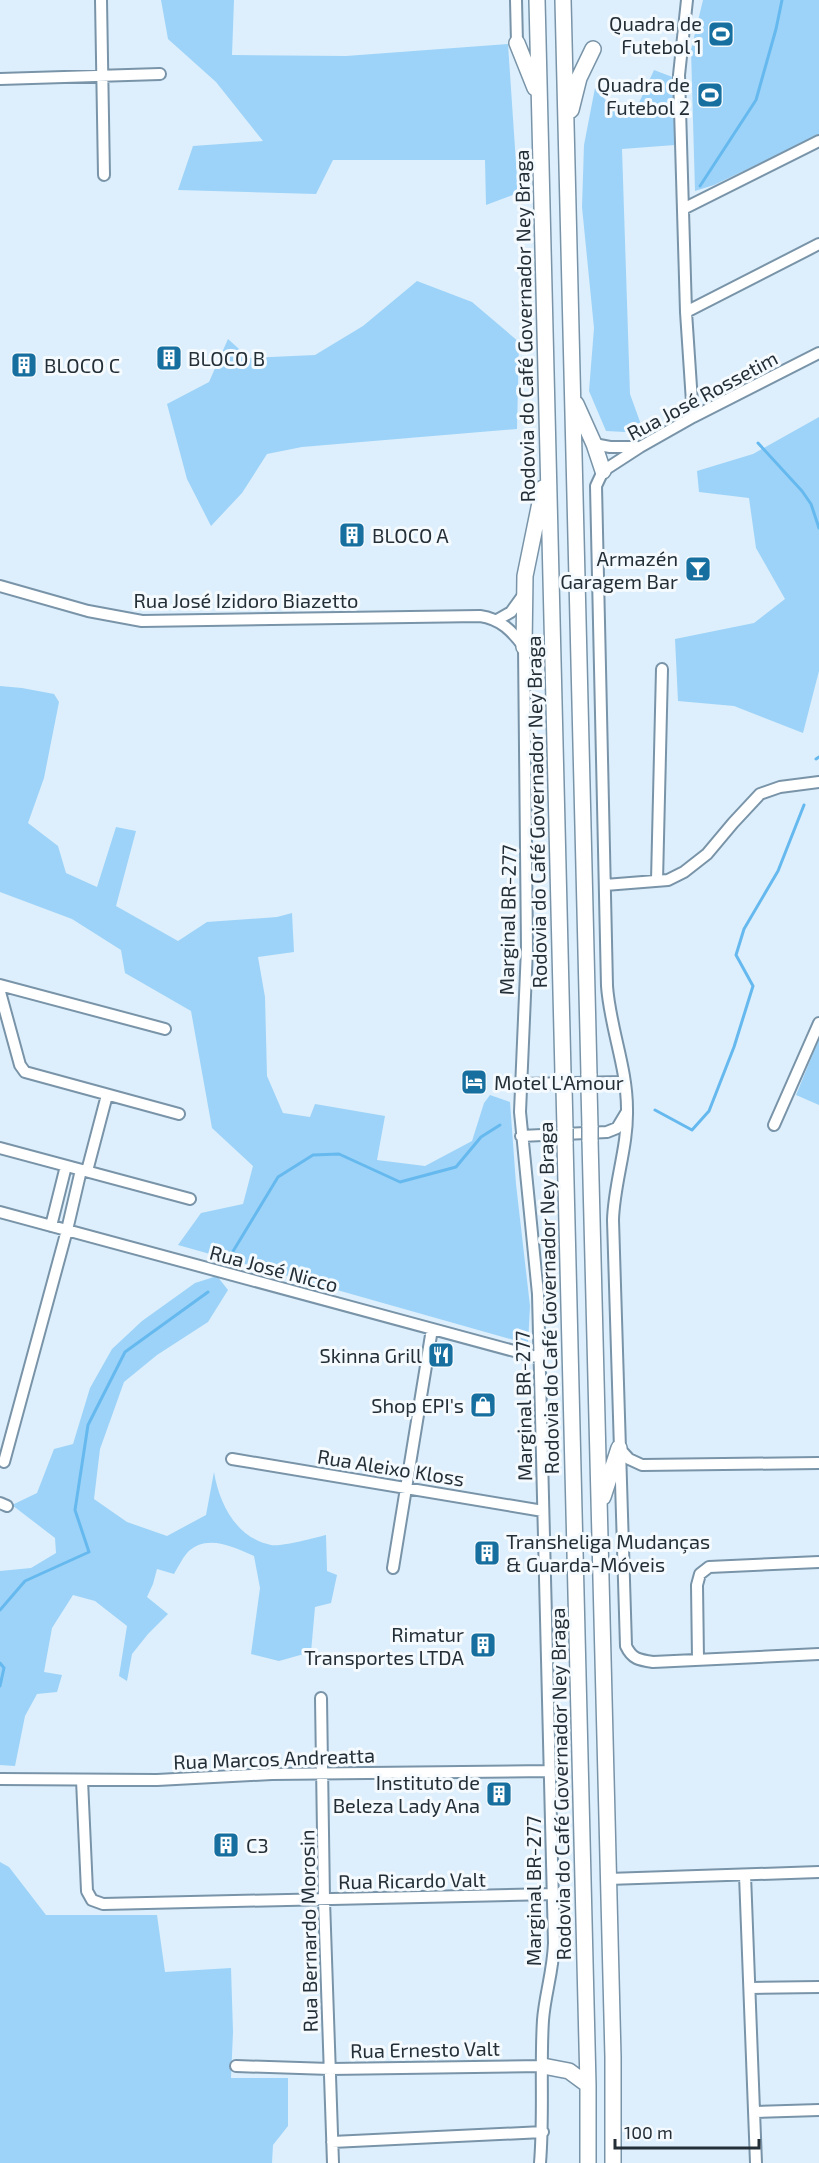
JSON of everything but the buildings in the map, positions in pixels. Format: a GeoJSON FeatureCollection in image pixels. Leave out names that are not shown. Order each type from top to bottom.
{"type":"FeatureCollection","features":[{"type":"Feature","properties":{"kind":"highway","name":"Rodovia do Café Governador Ney Braga"},"geometry":{"type":"LineString","coordinates":[[537,0],[588,2085],[588,2163]]}},
{"type":"Feature","properties":{"kind":"highway"},"geometry":{"type":"LineString","coordinates":[[562,0],[613,2163]]}},
{"type":"Feature","properties":{"kind":"highway"},"geometry":{"type":"LineString","coordinates":[[517,43],[540,99]]}},
{"type":"Feature","properties":{"kind":"highway"},"geometry":{"type":"LineString","coordinates":[[566,152],[579,78],[593,49]]}},
{"type":"Feature","properties":{"kind":"highway"},"geometry":{"type":"LineString","coordinates":[[572,395],[594,444],[603,471]]}},
{"type":"Feature","properties":{"kind":"highway"},"geometry":{"type":"LineString","coordinates":[[524,647],[526,567],[549,461]]}},
{"type":"Feature","properties":{"kind":"highway"},"geometry":{"type":"LineString","coordinates":[[599,1508],[619,1448]]}},
{"type":"Feature","properties":{"kind":"highway"},"geometry":{"type":"LineString","coordinates":[[543,2066],[569,2071],[588,2085]]}},
{"type":"Feature","properties":{"kind":"street"},"geometry":{"type":"LineString","coordinates":[[101,0],[104,175]]}},
{"type":"Feature","properties":{"kind":"street"},"geometry":{"type":"LineString","coordinates":[[516,0],[517,43]]}},
{"type":"Feature","properties":{"kind":"street"},"geometry":{"type":"LineString","coordinates":[[687,0],[679,75],[686,312],[693,417]]}},
{"type":"Feature","properties":{"kind":"street"},"geometry":{"type":"LineString","coordinates":[[0,79],[160,74]]}},
{"type":"Feature","properties":{"kind":"street"},"geometry":{"type":"LineString","coordinates":[[683,209],[819,141]]}},
{"type":"Feature","properties":{"kind":"street"},"geometry":{"type":"LineString","coordinates":[[686,312],[819,244]]}},
{"type":"Feature","properties":{"kind":"street","name":"Rua José Rossetim"},"geometry":{"type":"LineString","coordinates":[[603,471],[693,417],[819,353]]}},
{"type":"Feature","properties":{"kind":"street"},"geometry":{"type":"LineString","coordinates":[[594,444],[610,447],[640,447]]}},
{"type":"Feature","properties":{"kind":"street"},"geometry":{"type":"LineString","coordinates":[[603,471],[596,486],[608,997],[625,1082],[627,1109],[612,1220],[626,1646],[630,1655],[638,1660],[653,1662],[819,1654]]}},
{"type":"Feature","properties":{"kind":"street","name":"Rua José Izidoro Biazetto"},"geometry":{"type":"LineString","coordinates":[[0,586],[88,612],[142,621],[456,615],[480,616],[496,620]]}},
{"type":"Feature","properties":{"kind":"street"},"geometry":{"type":"LineString","coordinates":[[524,594],[511,612],[496,620],[513,633],[524,647]]}},
{"type":"Feature","properties":{"kind":"street","name":"Marginal BR-277"},"geometry":{"type":"LineString","coordinates":[[524,647],[527,949],[520,1084],[521,1136],[537,1272],[553,1965],[543,2019],[543,2132],[540,2163]]}},
{"type":"Feature","properties":{"kind":"street"},"geometry":{"type":"LineString","coordinates":[[657,881],[662,669]]}},
{"type":"Feature","properties":{"kind":"street"},"geometry":{"type":"LineString","coordinates":[[605,885],[668,880],[684,872],[707,854],[760,794],[780,787],[817,785]]}},
{"type":"Feature","properties":{"kind":"street"},"geometry":{"type":"LineString","coordinates":[[0,985],[165,1029]]}},
{"type":"Feature","properties":{"kind":"street"},"geometry":{"type":"LineString","coordinates":[[0,992],[25,1072],[179,1114]]}},
{"type":"Feature","properties":{"kind":"street"},"geometry":{"type":"LineString","coordinates":[[774,1125],[819,1023]]}},
{"type":"Feature","properties":{"kind":"street"},"geometry":{"type":"LineString","coordinates":[[520,1084],[625,1082]]}},
{"type":"Feature","properties":{"kind":"street"},"geometry":{"type":"LineString","coordinates":[[4,1462],[67,1230],[107,1095]]}},
{"type":"Feature","properties":{"kind":"street"},"geometry":{"type":"LineString","coordinates":[[521,1136],[606,1132],[617,1128],[627,1109]]}},
{"type":"Feature","properties":{"kind":"street"},"geometry":{"type":"LineString","coordinates":[[0,1148],[190,1199]]}},
{"type":"Feature","properties":{"kind":"street"},"geometry":{"type":"LineString","coordinates":[[51,1226],[66,1166]]}},
{"type":"Feature","properties":{"kind":"street","name":"Rua José Nicco"},"geometry":{"type":"LineString","coordinates":[[0,1212],[540,1358]]}},
{"type":"Feature","properties":{"kind":"street"},"geometry":{"type":"LineString","coordinates":[[393,1568],[432,1329]]}},
{"type":"Feature","properties":{"kind":"street"},"geometry":{"type":"LineString","coordinates":[[619,1448],[628,1459],[642,1465],[819,1463]]}},
{"type":"Feature","properties":{"kind":"street","name":"Rua Aleixo Kloss"},"geometry":{"type":"LineString","coordinates":[[232,1459],[543,1510]]}},
{"type":"Feature","properties":{"kind":"street"},"geometry":{"type":"LineString","coordinates":[[698,1659],[697,1585],[700,1574],[709,1567],[819,1562]]}},
{"type":"Feature","properties":{"kind":"street","name":"Rua Bernardo Morosin"},"geometry":{"type":"LineString","coordinates":[[321,1698],[324,1900],[333,2163]]}},
{"type":"Feature","properties":{"kind":"street","name":"Rua Marcos Andreatta"},"geometry":{"type":"LineString","coordinates":[[0,1779],[177,1780],[262,1774],[549,1772]]}},
{"type":"Feature","properties":{"kind":"street","name":"Rua Ricardo Valt"},"geometry":{"type":"LineString","coordinates":[[82,1780],[86,1885],[92,1900],[109,1905],[552,1894]]}},
{"type":"Feature","properties":{"kind":"street"},"geometry":{"type":"LineString","coordinates":[[608,1879],[819,1872]]}},
{"type":"Feature","properties":{"kind":"street"},"geometry":{"type":"LineString","coordinates":[[745,1875],[756,2163]]}},
{"type":"Feature","properties":{"kind":"street"},"geometry":{"type":"LineString","coordinates":[[751,1989],[819,1987]]}},
{"type":"Feature","properties":{"kind":"street","name":"Rua Ernesto Valt"},"geometry":{"type":"LineString","coordinates":[[236,2066],[330,2069],[543,2066]]}},
{"type":"Feature","properties":{"kind":"street"},"geometry":{"type":"LineString","coordinates":[[755,2112],[819,2110]]}},
{"type":"Feature","properties":{"kind":"street"},"geometry":{"type":"LineString","coordinates":[[332,2142],[543,2132]]}},
{"type":"Feature","properties":{"kind":"shaded area"},"geometry":{"type":"Polygon","coordinates":[[[161,0],[234,0],[232,55],[346,56],[508,44],[518,193],[486,205],[485,160],[333,160],[316,194],[178,190],[193,146],[263,141],[216,82],[168,39],[161,0]]]}},
{"type":"Feature","properties":{"kind":"shaded area"},"geometry":{"type":"Polygon","coordinates":[[[703,0],[819,0],[819,135],[714,185],[695,191],[691,50],[703,0]]]}},
{"type":"Feature","properties":{"kind":"shaded area"},"geometry":{"type":"Polygon","coordinates":[[[654,70],[675,78],[675,145],[622,149],[630,394],[644,433],[606,431],[589,391],[594,328],[582,207],[584,145],[595,88],[616,112],[632,118],[654,70]]]}},
{"type":"Feature","properties":{"kind":"shaded area"},"geometry":{"type":"Polygon","coordinates":[[[417,281],[472,302],[519,342],[517,429],[302,447],[267,454],[242,493],[211,526],[187,479],[167,404],[209,382],[228,339],[249,358],[315,355],[363,326],[417,281]]]}},
{"type":"Feature","properties":{"kind":"shaded area"},"geometry":{"type":"Polygon","coordinates":[[[819,417],[819,671],[803,733],[734,706],[678,701],[675,639],[754,623],[785,599],[756,548],[749,498],[699,492],[697,471],[753,454],[819,417]]]}},
{"type":"Feature","properties":{"kind":"shaded area"},"geometry":{"type":"Polygon","coordinates":[[[0,686],[54,694],[59,702],[44,778],[28,823],[58,846],[66,873],[97,887],[116,827],[136,831],[116,906],[178,941],[207,922],[277,917],[292,913],[294,952],[258,957],[265,997],[267,1076],[283,1113],[310,1117],[315,1104],[385,1116],[377,1160],[425,1166],[472,1141],[484,1103],[490,1095],[510,1102],[516,1184],[530,1306],[528,1344],[178,1245],[201,1213],[243,1204],[253,1166],[212,1128],[191,1011],[125,973],[121,950],[72,919],[0,892],[0,686]]]}},
{"type":"Feature","properties":{"kind":"shaded area"},"geometry":{"type":"Polygon","coordinates":[[[819,1039],[819,1105],[796,1095],[819,1039]]]}},
{"type":"Feature","properties":{"kind":"shaded area"},"geometry":{"type":"Polygon","coordinates":[[[217,1276],[228,1290],[208,1322],[157,1355],[124,1382],[100,1449],[94,1499],[127,1522],[167,1536],[206,1515],[214,1472],[225,1507],[231,1518],[248,1535],[271,1545],[282,1545],[326,1535],[327,1571],[337,1575],[331,1603],[315,1607],[311,1652],[279,1661],[251,1654],[260,1588],[254,1556],[220,1544],[211,1543],[194,1547],[187,1553],[174,1574],[157,1569],[147,1597],[168,1614],[132,1654],[127,1681],[119,1676],[127,1626],[95,1601],[73,1595],[52,1628],[44,1672],[62,1675],[57,1692],[37,1694],[25,1716],[15,1766],[0,1765],[0,1571],[31,1568],[56,1553],[55,1538],[12,1505],[37,1493],[54,1449],[73,1444],[90,1388],[112,1349],[142,1321],[195,1283],[217,1276]]]}},
{"type":"Feature","properties":{"kind":"shaded area"},"geometry":{"type":"Polygon","coordinates":[[[0,1862],[9,1867],[46,1915],[157,1915],[165,1972],[231,1968],[233,2032],[231,2078],[288,2078],[288,2126],[273,2145],[272,2163],[0,2163],[0,1862]]]}},
{"type":"Feature","properties":{"kind":"waterway"},"geometry":{"type":"LineString","coordinates":[[700,186],[756,100],[782,0]]}},
{"type":"Feature","properties":{"kind":"waterway"},"geometry":{"type":"LineString","coordinates":[[758,443],[802,491],[811,504],[819,528]]}},
{"type":"Feature","properties":{"kind":"waterway"},"geometry":{"type":"LineString","coordinates":[[655,1110],[692,1130],[709,1111],[734,1047],[753,986],[736,955],[744,929],[778,871],[804,805]]}},
{"type":"Feature","properties":{"kind":"waterway"},"geometry":{"type":"LineString","coordinates":[[232,1253],[278,1177],[313,1155],[339,1154],[400,1182],[456,1167],[481,1137],[500,1125]]}},
{"type":"Feature","properties":{"kind":"waterway"},"geometry":{"type":"LineString","coordinates":[[0,1610],[25,1581],[89,1552],[75,1510],[88,1425],[125,1352],[208,1292]]}},
{"type":"Feature","properties":{"kind":"waterway"},"geometry":{"type":"LineString","coordinates":[[0,1663],[4,1668],[0,1686]]}},
{"type":"Feature","properties":{"kind":"place","name":"Quadra de Futebol 1"},"geometry":{"type":"Point","coordinates":[721,34]}},
{"type":"Feature","properties":{"kind":"place","name":"Quadra de Futebol 2"},"geometry":{"type":"Point","coordinates":[710,95]}},
{"type":"Feature","properties":{"kind":"place","name":"BLOCO B"},"geometry":{"type":"Point","coordinates":[169,358]}},
{"type":"Feature","properties":{"kind":"place","name":"BLOCO C"},"geometry":{"type":"Point","coordinates":[24,365]}},
{"type":"Feature","properties":{"kind":"place","name":"BLOCO A"},"geometry":{"type":"Point","coordinates":[352,535]}},
{"type":"Feature","properties":{"kind":"place","name":"Armazén Garagem Bar"},"geometry":{"type":"Point","coordinates":[698,569]}},
{"type":"Feature","properties":{"kind":"place","name":"Motel L'Amour"},"geometry":{"type":"Point","coordinates":[474,1082]}},
{"type":"Feature","properties":{"kind":"place","name":"Skinna Grill"},"geometry":{"type":"Point","coordinates":[441,1355]}},
{"type":"Feature","properties":{"kind":"place","name":"Shop EPI's"},"geometry":{"type":"Point","coordinates":[483,1405]}},
{"type":"Feature","properties":{"kind":"place","name":"Transheliga Mudanças & Guarda-Móveis"},"geometry":{"type":"Point","coordinates":[487,1553]}},
{"type":"Feature","properties":{"kind":"place","name":"Rimatur Transportes LTDA"},"geometry":{"type":"Point","coordinates":[483,1645]}},
{"type":"Feature","properties":{"kind":"place","name":"Instituto de Beleza Lady Ana"},"geometry":{"type":"Point","coordinates":[499,1794]}},
{"type":"Feature","properties":{"kind":"place","name":"C3"},"geometry":{"type":"Point","coordinates":[226,1845]}}]}
